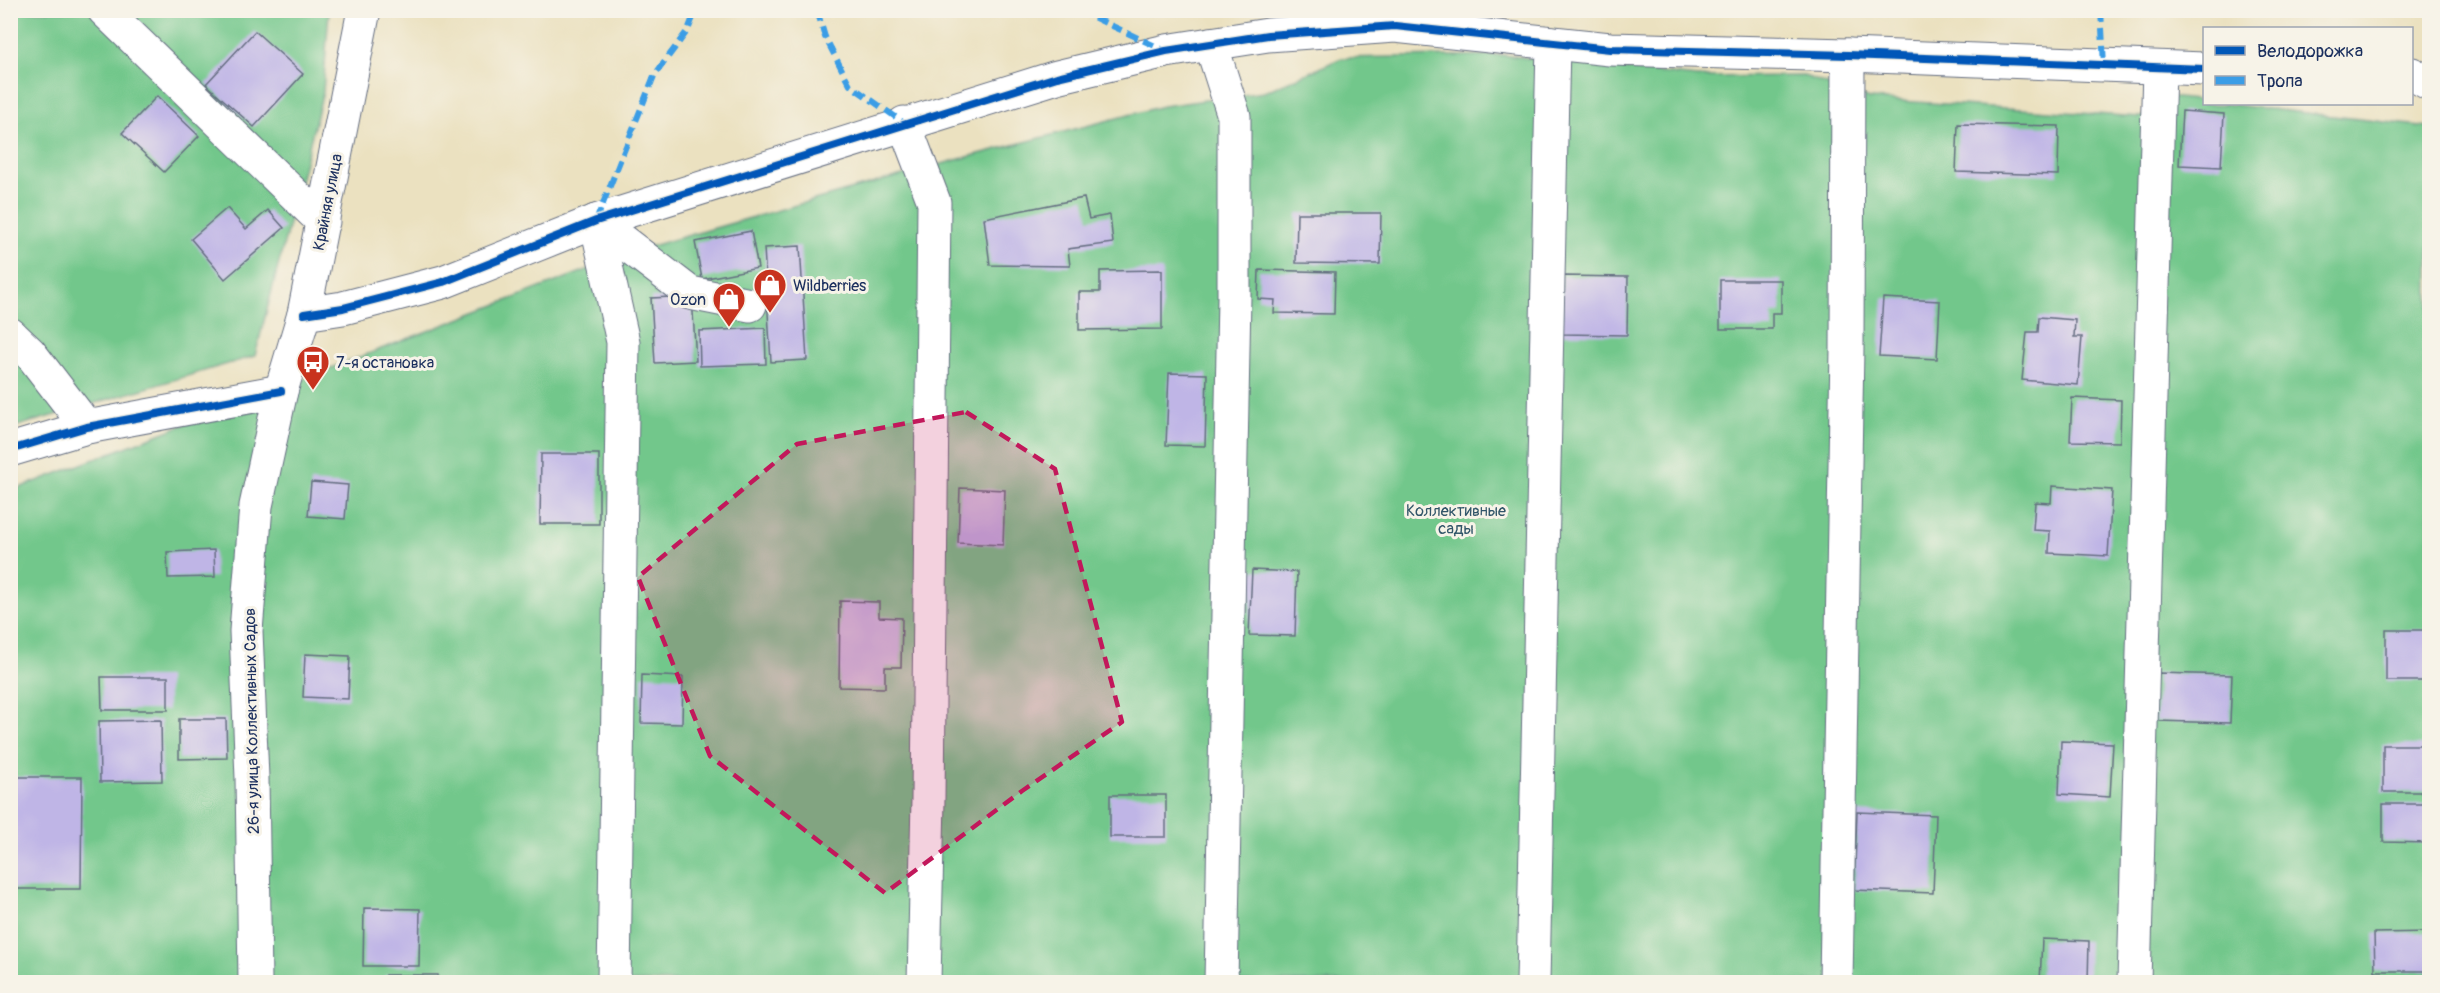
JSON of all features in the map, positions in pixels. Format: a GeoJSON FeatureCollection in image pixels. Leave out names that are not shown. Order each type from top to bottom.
{"type":"FeatureCollection","features":[{"type":"Feature","properties":{"kind":"street"},"geometry":{"type":"LineString","coordinates":[[104,10],[323,222]]}},
{"type":"Feature","properties":{"kind":"street","name":"Крайняя улица"},"geometry":{"type":"LineString","coordinates":[[281,391],[304,314],[364,10]]}},
{"type":"Feature","properties":{"kind":"street"},"geometry":{"type":"LineString","coordinates":[[304,314],[343,309],[442,282],[596,221],[1057,77],[1166,51],[1268,35],[1395,26],[1610,49],[1848,55],[2203,69]]}},
{"type":"Feature","properties":{"kind":"street"},"geometry":{"type":"LineString","coordinates":[[1533,982],[1553,43]]}},
{"type":"Feature","properties":{"kind":"street"},"geometry":{"type":"LineString","coordinates":[[1211,44],[1234,116],[1234,309],[1221,982]]}},
{"type":"Feature","properties":{"kind":"street"},"geometry":{"type":"LineString","coordinates":[[1836,982],[1847,348],[1848,55]]}},
{"type":"Feature","properties":{"kind":"street"},"geometry":{"type":"LineString","coordinates":[[2134,982],[2159,68]]}},
{"type":"Feature","properties":{"kind":"street"},"geometry":{"type":"LineString","coordinates":[[2413,74],[2430,73]]}},
{"type":"Feature","properties":{"kind":"street"},"geometry":{"type":"LineString","coordinates":[[2413,75],[2430,84]]}},
{"type":"Feature","properties":{"kind":"street"},"geometry":{"type":"LineString","coordinates":[[904,123],[934,202],[924,982]]}},
{"type":"Feature","properties":{"kind":"street"},"geometry":{"type":"LineString","coordinates":[[596,221],[690,293],[750,305]]}},
{"type":"Feature","properties":{"kind":"street"},"geometry":{"type":"LineString","coordinates":[[596,221],[623,342],[614,982]]}},
{"type":"Feature","properties":{"kind":"street"},"geometry":{"type":"LineString","coordinates":[[10,334],[30,353],[87,427]]}},
{"type":"Feature","properties":{"kind":"street"},"geometry":{"type":"LineString","coordinates":[[10,450],[87,427],[281,391]]}},
{"type":"Feature","properties":{"kind":"street","name":"26-я улица Коллективных Садов"},"geometry":{"type":"LineString","coordinates":[[255,982],[252,778],[246,630],[256,506],[281,391]]}},
{"type":"Feature","properties":{"kind":"highlighted area"},"geometry":{"type":"Polygon","coordinates":[[[966,412],[1055,469],[1122,722],[1022,791],[885,893],[710,756],[638,577],[797,444],[966,412]]]}},
{"type":"Feature","properties":{"kind":"green space"},"geometry":{"type":"Polygon","coordinates":[[[11,11],[329,11],[323,92],[255,356],[11,428],[11,11]]]}},
{"type":"Feature","properties":{"kind":"green space","name":"Коллективные сады"},"geometry":{"type":"Polygon","coordinates":[[[1503,55],[1697,77],[1804,76],[1870,99],[2141,117],[2169,97],[2203,101],[2203,105],[2235,105],[2429,127],[2429,982],[11,982],[11,491],[644,248],[956,160],[1163,106],[1264,92],[1342,58],[1503,55]]]}},
{"type":"Feature","properties":{"kind":"building"},"geometry":{"type":"Polygon","coordinates":[[[255,31],[303,74],[254,127],[206,84],[255,31]]]}},
{"type":"Feature","properties":{"kind":"building"},"geometry":{"type":"Polygon","coordinates":[[[157,96],[199,136],[164,172],[122,133],[157,96]]]}},
{"type":"Feature","properties":{"kind":"building"},"geometry":{"type":"Polygon","coordinates":[[[2182,111],[2224,114],[2221,167],[2179,165],[2182,111]]]}},
{"type":"Feature","properties":{"kind":"building"},"geometry":{"type":"Polygon","coordinates":[[[1958,124],[2059,126],[2058,175],[1956,172],[1958,124]]]}},
{"type":"Feature","properties":{"kind":"building"},"geometry":{"type":"Polygon","coordinates":[[[1084,198],[1089,219],[1110,215],[1113,243],[1068,249],[1070,266],[990,265],[984,218],[1084,198]]]}},
{"type":"Feature","properties":{"kind":"building"},"geometry":{"type":"Polygon","coordinates":[[[227,208],[246,229],[268,210],[284,228],[225,279],[191,239],[227,208]]]}},
{"type":"Feature","properties":{"kind":"building"},"geometry":{"type":"Polygon","coordinates":[[[1297,213],[1381,213],[1380,264],[1296,263],[1297,213]]]}},
{"type":"Feature","properties":{"kind":"building"},"geometry":{"type":"Polygon","coordinates":[[[751,231],[758,268],[702,279],[695,242],[751,231]]]}},
{"type":"Feature","properties":{"kind":"building"},"geometry":{"type":"Polygon","coordinates":[[[800,246],[807,360],[771,362],[764,248],[800,246]]]}},
{"type":"Feature","properties":{"kind":"building"},"geometry":{"type":"Polygon","coordinates":[[[1162,270],[1162,329],[1079,330],[1079,292],[1100,292],[1100,271],[1162,270]]]}},
{"type":"Feature","properties":{"kind":"building"},"geometry":{"type":"Polygon","coordinates":[[[1259,270],[1335,272],[1334,314],[1274,313],[1275,300],[1258,299],[1259,270]]]}},
{"type":"Feature","properties":{"kind":"building"},"geometry":{"type":"Polygon","coordinates":[[[1562,276],[1628,277],[1627,335],[1562,334],[1562,276]]]}},
{"type":"Feature","properties":{"kind":"building"},"geometry":{"type":"Polygon","coordinates":[[[1720,280],[1781,280],[1781,313],[1772,313],[1772,329],[1720,329],[1720,280]]]}},
{"type":"Feature","properties":{"kind":"building"},"geometry":{"type":"Polygon","coordinates":[[[692,296],[696,361],[655,363],[651,298],[692,296]]]}},
{"type":"Feature","properties":{"kind":"building"},"geometry":{"type":"Polygon","coordinates":[[[1883,298],[1940,301],[1937,359],[1879,356],[1883,298]]]}},
{"type":"Feature","properties":{"kind":"building"},"geometry":{"type":"Polygon","coordinates":[[[2039,317],[2075,320],[2074,337],[2082,337],[2078,385],[2022,380],[2027,332],[2038,332],[2039,317]]]}},
{"type":"Feature","properties":{"kind":"building"},"geometry":{"type":"Polygon","coordinates":[[[765,328],[766,364],[700,366],[699,331],[765,328]]]}},
{"type":"Feature","properties":{"kind":"building"},"geometry":{"type":"Polygon","coordinates":[[[1169,373],[1207,374],[1205,446],[1166,445],[1169,373]]]}},
{"type":"Feature","properties":{"kind":"building"},"geometry":{"type":"Polygon","coordinates":[[[2072,398],[2121,400],[2120,442],[2070,441],[2072,398]]]}},
{"type":"Feature","properties":{"kind":"building"},"geometry":{"type":"Polygon","coordinates":[[[541,454],[599,454],[599,524],[540,524],[541,454]]]}},
{"type":"Feature","properties":{"kind":"building"},"geometry":{"type":"Polygon","coordinates":[[[311,482],[348,485],[345,519],[308,516],[311,482]]]}},
{"type":"Feature","properties":{"kind":"building"},"geometry":{"type":"Polygon","coordinates":[[[2052,486],[2112,490],[2108,556],[2049,553],[2050,531],[2033,530],[2035,502],[2051,503],[2052,486]]]}},
{"type":"Feature","properties":{"kind":"building"},"geometry":{"type":"Polygon","coordinates":[[[960,488],[1005,490],[1003,545],[958,543],[960,488]]]}},
{"type":"Feature","properties":{"kind":"building"},"geometry":{"type":"Polygon","coordinates":[[[214,550],[215,577],[168,578],[167,552],[214,550]]]}},
{"type":"Feature","properties":{"kind":"building"},"geometry":{"type":"Polygon","coordinates":[[[1252,570],[1297,572],[1295,636],[1249,635],[1252,570]]]}},
{"type":"Feature","properties":{"kind":"building"},"geometry":{"type":"Polygon","coordinates":[[[840,601],[879,602],[879,617],[902,618],[901,667],[885,667],[885,688],[839,687],[840,601]]]}},
{"type":"Feature","properties":{"kind":"building"},"geometry":{"type":"Polygon","coordinates":[[[2386,630],[2430,630],[2430,681],[2386,681],[2386,630]]]}},
{"type":"Feature","properties":{"kind":"building"},"geometry":{"type":"Polygon","coordinates":[[[305,654],[350,656],[348,699],[303,697],[305,654]]]}},
{"type":"Feature","properties":{"kind":"building"},"geometry":{"type":"Polygon","coordinates":[[[2157,673],[2232,675],[2230,723],[2156,721],[2157,673]]]}},
{"type":"Feature","properties":{"kind":"building"},"geometry":{"type":"Polygon","coordinates":[[[642,675],[683,677],[682,724],[641,723],[642,675]]]}},
{"type":"Feature","properties":{"kind":"building"},"geometry":{"type":"Polygon","coordinates":[[[101,677],[168,677],[168,710],[102,710],[101,677]]]}},
{"type":"Feature","properties":{"kind":"building"},"geometry":{"type":"Polygon","coordinates":[[[179,719],[226,719],[227,758],[179,759],[179,719]]]}},
{"type":"Feature","properties":{"kind":"building"},"geometry":{"type":"Polygon","coordinates":[[[161,720],[162,781],[100,782],[99,721],[161,720]]]}},
{"type":"Feature","properties":{"kind":"building"},"geometry":{"type":"Polygon","coordinates":[[[2061,741],[2113,743],[2110,797],[2059,794],[2061,741]]]}},
{"type":"Feature","properties":{"kind":"building"},"geometry":{"type":"Polygon","coordinates":[[[2383,745],[2430,745],[2430,792],[2383,792],[2383,745]]]}},
{"type":"Feature","properties":{"kind":"building"},"geometry":{"type":"Polygon","coordinates":[[[10,777],[82,777],[81,889],[10,889],[10,777]]]}},
{"type":"Feature","properties":{"kind":"building"},"geometry":{"type":"Polygon","coordinates":[[[1110,795],[1166,795],[1166,837],[1110,837],[1110,795]]]}},
{"type":"Feature","properties":{"kind":"building"},"geometry":{"type":"Polygon","coordinates":[[[2383,804],[2430,804],[2430,843],[2383,842],[2383,804]]]}},
{"type":"Feature","properties":{"kind":"building"},"geometry":{"type":"Polygon","coordinates":[[[1857,812],[1936,815],[1933,893],[1854,890],[1857,812]]]}},
{"type":"Feature","properties":{"kind":"building"},"geometry":{"type":"Polygon","coordinates":[[[364,908],[420,909],[419,966],[363,966],[364,908]]]}},
{"type":"Feature","properties":{"kind":"building"},"geometry":{"type":"Polygon","coordinates":[[[2430,932],[2430,971],[2375,971],[2374,933],[2430,932]]]}},
{"type":"Feature","properties":{"kind":"building"},"geometry":{"type":"Polygon","coordinates":[[[2042,939],[2089,941],[2088,982],[2040,982],[2042,939]]]}},
{"type":"Feature","properties":{"kind":"building"},"geometry":{"type":"Polygon","coordinates":[[[385,975],[438,975],[438,982],[385,982],[385,975]]]}},
{"type":"Feature","properties":{"kind":"marked path"},"geometry":{"type":"LineString","coordinates":[[596,221],[654,76],[688,30],[696,10]]}},
{"type":"Feature","properties":{"kind":"marked path"},"geometry":{"type":"LineString","coordinates":[[817,10],[825,37],[850,85],[904,123]]}},
{"type":"Feature","properties":{"kind":"marked path"},"geometry":{"type":"LineString","coordinates":[[1078,10],[1166,51]]}},
{"type":"Feature","properties":{"kind":"marked path"},"geometry":{"type":"LineString","coordinates":[[2101,10],[2104,65]]}},
{"type":"Feature","properties":{"kind":"cycle path"},"geometry":{"type":"LineString","coordinates":[[304,314],[343,308],[443,282],[596,221],[1057,77],[1166,51],[1268,35],[1395,26],[1610,49],[1848,55],[2203,69]]}},
{"type":"Feature","properties":{"kind":"cycle path"},"geometry":{"type":"LineString","coordinates":[[10,450],[87,427],[281,391]]}},
{"type":"Feature","properties":{"kind":"place","name":"Wildberries"},"geometry":{"type":"Point","coordinates":[770,314]}},
{"type":"Feature","properties":{"kind":"place","name":"Ozon"},"geometry":{"type":"Point","coordinates":[729,328]}},
{"type":"Feature","properties":{"kind":"place","name":"7-я остановка"},"geometry":{"type":"Point","coordinates":[313,391]}}]}
